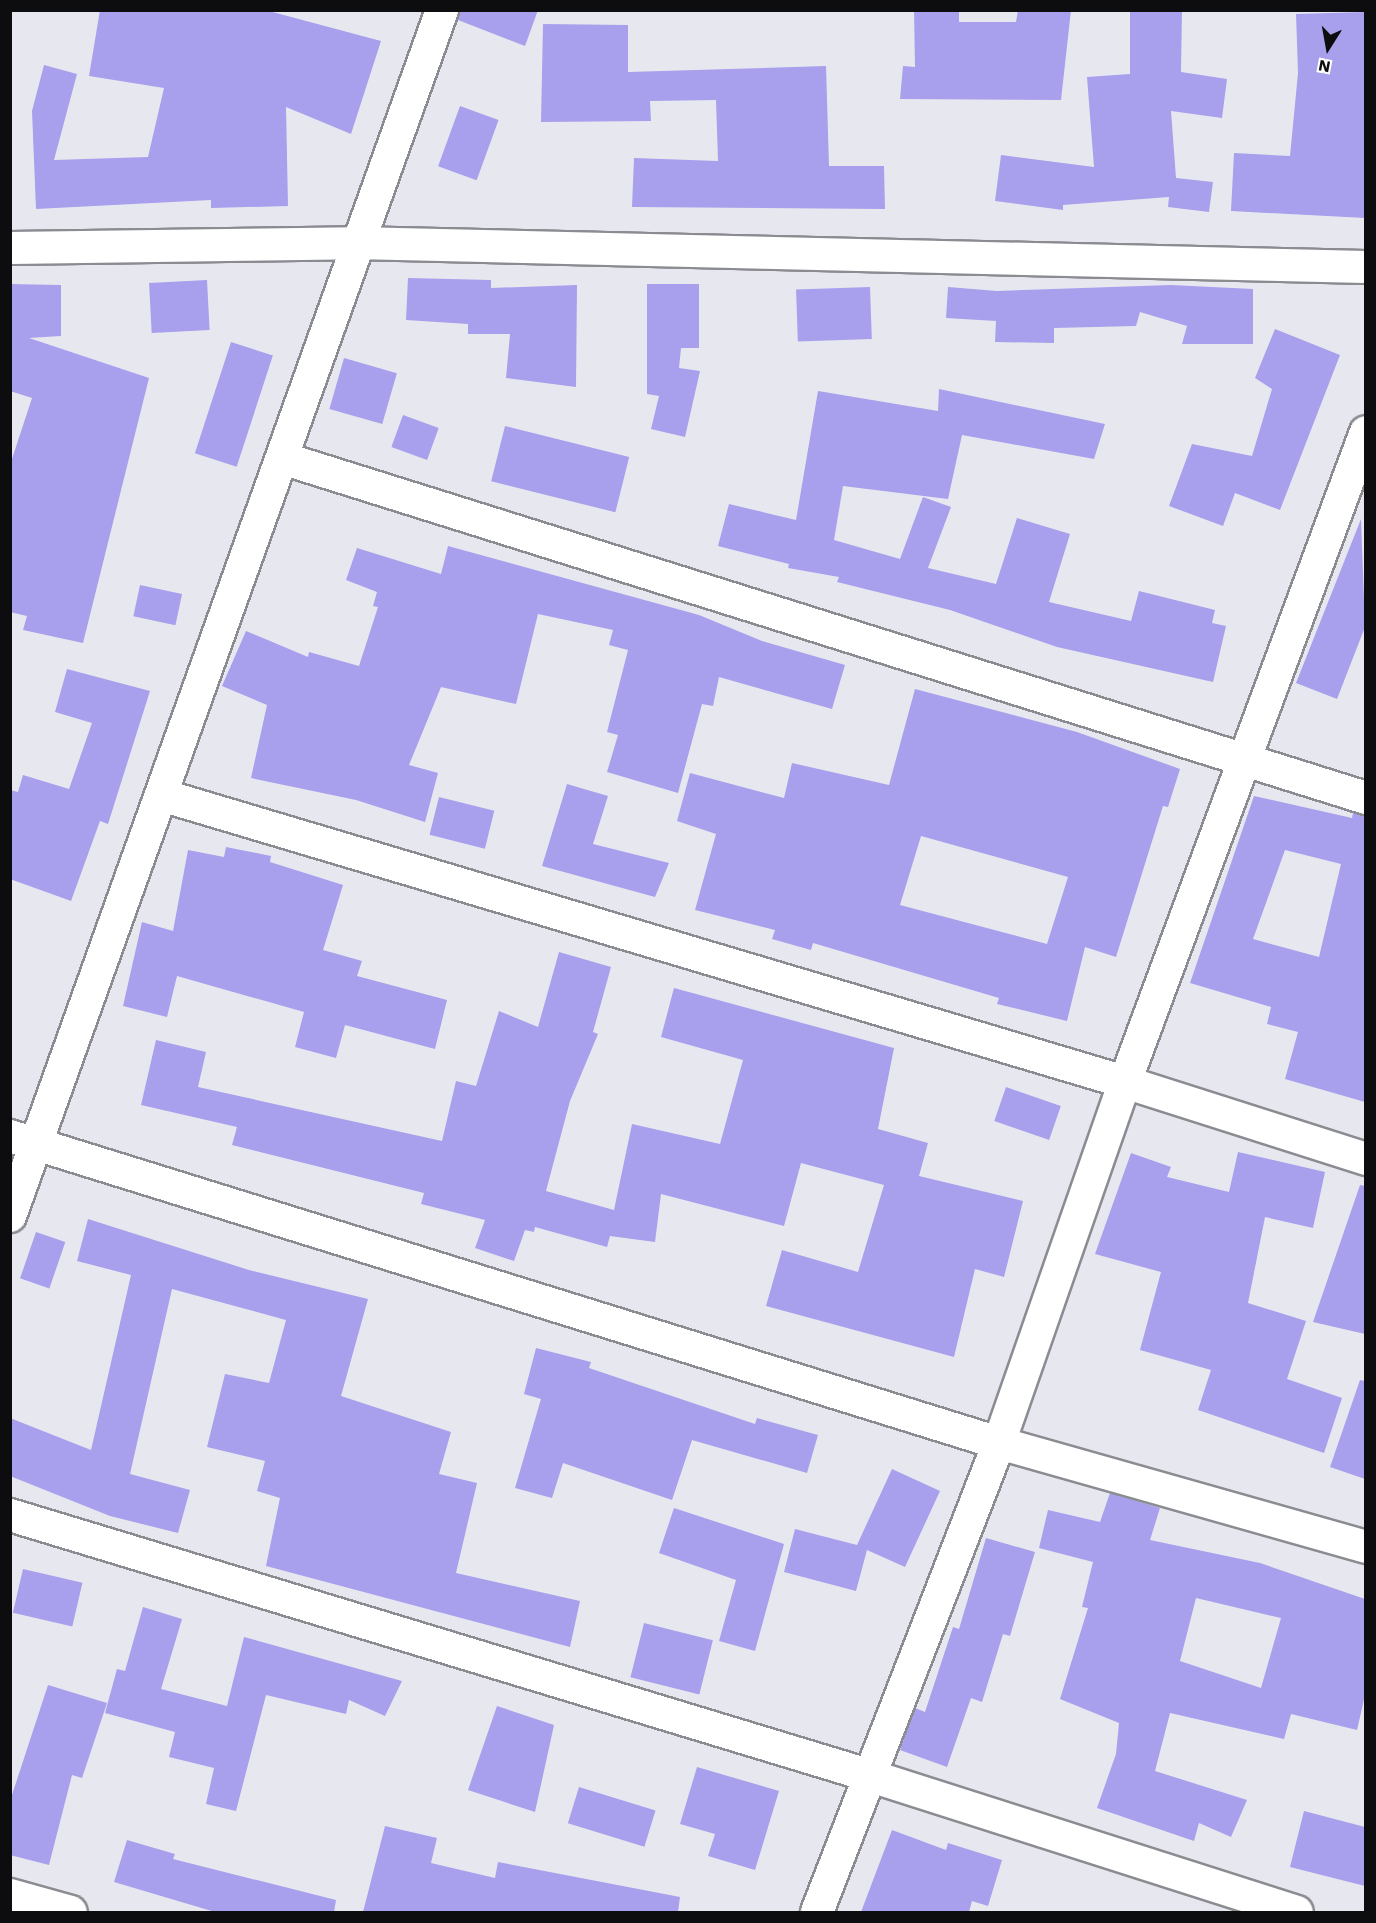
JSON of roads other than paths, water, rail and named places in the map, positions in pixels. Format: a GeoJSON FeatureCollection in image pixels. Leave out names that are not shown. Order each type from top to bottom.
{"type":"FeatureCollection","features":[{"type":"Feature","properties":{"kind":"street"},"geometry":{"type":"LineString","coordinates":[[10,1215],[23,1140],[161,795],[285,459],[355,243],[442,10]]}},
{"type":"Feature","properties":{"kind":"street"},"geometry":{"type":"LineString","coordinates":[[10,248],[355,243],[1365,267]]}},
{"type":"Feature","properties":{"kind":"street"},"geometry":{"type":"LineString","coordinates":[[817,1912],[868,1775],[999,1443],[1125,1082],[1365,432]]}},
{"type":"Feature","properties":{"kind":"street"},"geometry":{"type":"LineString","coordinates":[[285,459],[1244,762],[1365,798]]}},
{"type":"Feature","properties":{"kind":"street"},"geometry":{"type":"LineString","coordinates":[[161,795],[1125,1082],[1365,1159]]}},
{"type":"Feature","properties":{"kind":"street"},"geometry":{"type":"LineString","coordinates":[[23,1140],[999,1443],[1365,1547]]}},
{"type":"Feature","properties":{"kind":"street"},"geometry":{"type":"LineString","coordinates":[[10,1515],[868,1775],[1297,1912]]}},
{"type":"Feature","properties":{"kind":"street"},"geometry":{"type":"LineString","coordinates":[[10,1895],[71,1912]]}}]}
